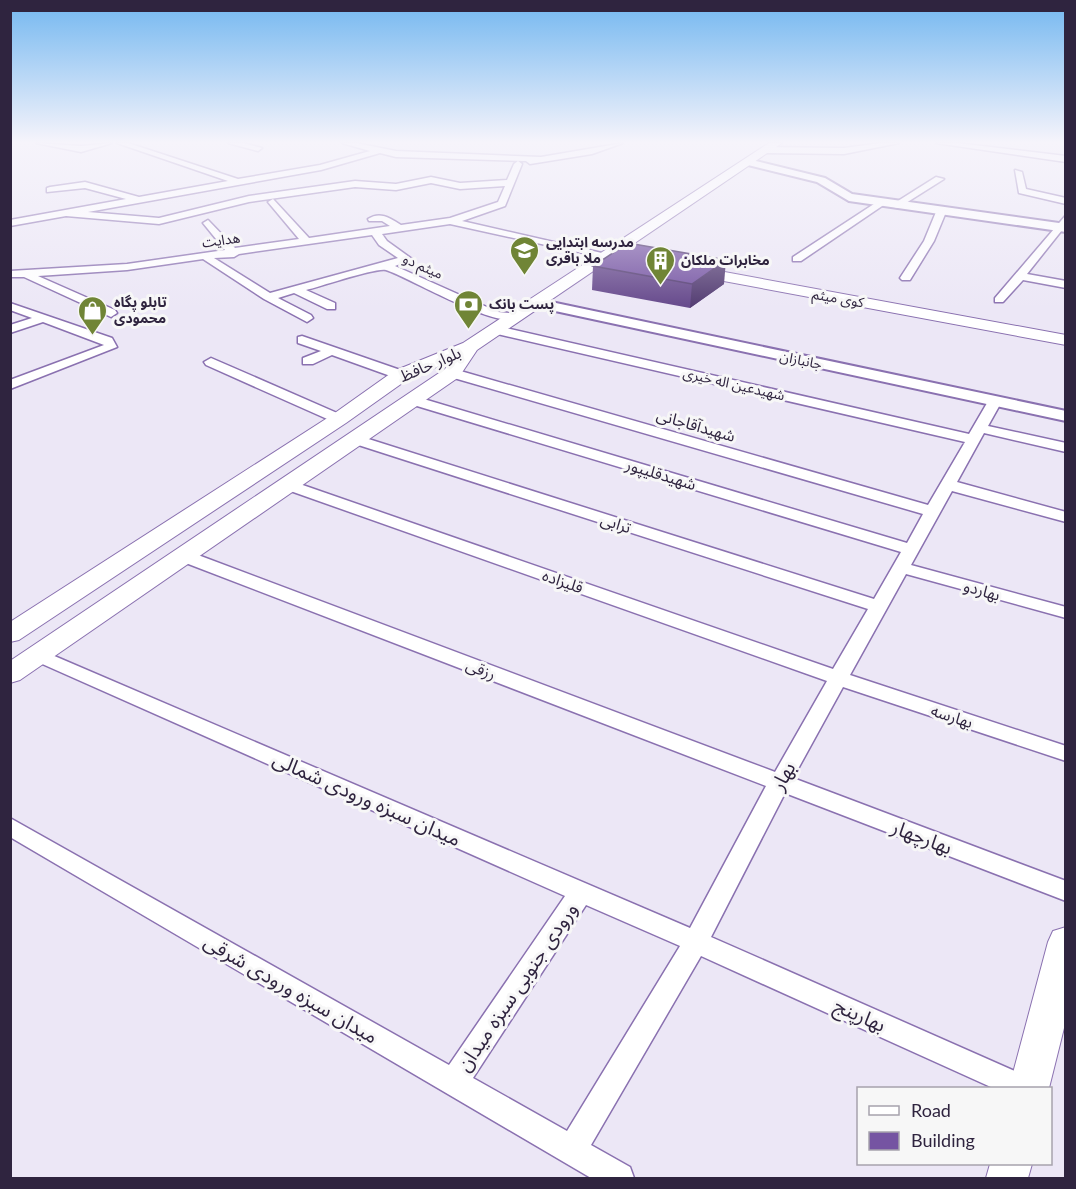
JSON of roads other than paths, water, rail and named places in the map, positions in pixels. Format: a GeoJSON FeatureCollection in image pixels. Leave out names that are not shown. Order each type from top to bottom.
{"type":"FeatureCollection","features":[{"type":"Feature","properties":{"kind":"main road"},"geometry":{"type":"LineString","coordinates":[[470,347],[694,198]]}},
{"type":"Feature","properties":{"kind":"main road"},"geometry":{"type":"LineString","coordinates":[[609,256],[633,260]]}},
{"type":"Feature","properties":{"kind":"main road","name":"کوی میثم"},"geometry":{"type":"LineString","coordinates":[[680,269],[1065,340]]}},
{"type":"Feature","properties":{"kind":"main road","name":"بلوار حافظ"},"geometry":{"type":"LineString","coordinates":[[10,674],[452,373],[470,347]]}},
{"type":"Feature","properties":{"kind":"main road","name":"بلوار حافظ"},"geometry":{"type":"LineString","coordinates":[[10,634],[339,419],[401,375],[470,347]]}},
{"type":"Feature","properties":{"kind":"main road"},"geometry":{"type":"LineString","coordinates":[[1029,1087],[1065,942]]}},
{"type":"Feature","properties":{"kind":"street"},"geometry":{"type":"LineString","coordinates":[[66,213],[159,222],[253,198]]}},
{"type":"Feature","properties":{"kind":"street"},"geometry":{"type":"LineString","coordinates":[[450,221],[502,204],[504,198]]}},
{"type":"Feature","properties":{"kind":"street"},"geometry":{"type":"LineString","coordinates":[[856,198],[940,212],[1063,224]]}},
{"type":"Feature","properties":{"kind":"street"},"geometry":{"type":"LineString","coordinates":[[895,206],[907,198]]}},
{"type":"Feature","properties":{"kind":"street"},"geometry":{"type":"LineString","coordinates":[[10,223],[136,199]]}},
{"type":"Feature","properties":{"kind":"street"},"geometry":{"type":"LineString","coordinates":[[273,202],[308,243]]}},
{"type":"Feature","properties":{"kind":"street"},"geometry":{"type":"LineString","coordinates":[[797,259],[880,204]]}},
{"type":"Feature","properties":{"kind":"street"},"geometry":{"type":"LineString","coordinates":[[906,278],[928,241],[940,212]]}},
{"type":"Feature","properties":{"kind":"street"},"geometry":{"type":"LineString","coordinates":[[373,219],[384,218],[399,228]]}},
{"type":"Feature","properties":{"kind":"street","name":"هدایت"},"geometry":{"type":"LineString","coordinates":[[10,274],[96,271],[207,258],[450,221],[609,256]]}},
{"type":"Feature","properties":{"kind":"street"},"geometry":{"type":"LineString","coordinates":[[208,223],[234,254]]}},
{"type":"Feature","properties":{"kind":"street"},"geometry":{"type":"LineString","coordinates":[[999,300],[1063,224]]}},
{"type":"Feature","properties":{"kind":"street"},"geometry":{"type":"LineString","coordinates":[[268,297],[407,259],[383,243],[376,233]]}},
{"type":"Feature","properties":{"kind":"street"},"geometry":{"type":"LineString","coordinates":[[207,258],[268,297],[307,318]]}},
{"type":"Feature","properties":{"kind":"street"},"geometry":{"type":"LineString","coordinates":[[140,266],[140,279]]}},
{"type":"Feature","properties":{"kind":"street","name":"میثم دو"},"geometry":{"type":"LineString","coordinates":[[386,266],[496,315],[516,317]]}},
{"type":"Feature","properties":{"kind":"street"},"geometry":{"type":"LineString","coordinates":[[96,271],[112,279]]}},
{"type":"Feature","properties":{"kind":"street"},"geometry":{"type":"LineString","coordinates":[[24,274],[111,313]]}},
{"type":"Feature","properties":{"kind":"street"},"geometry":{"type":"LineString","coordinates":[[1020,276],[1065,285]]}},
{"type":"Feature","properties":{"kind":"street"},"geometry":{"type":"LineString","coordinates":[[296,290],[331,306]]}},
{"type":"Feature","properties":{"kind":"street","name":"جانبازان"},"geometry":{"type":"LineString","coordinates":[[537,303],[1065,416]]}},
{"type":"Feature","properties":{"kind":"street"},"geometry":{"type":"LineString","coordinates":[[10,306],[108,341],[111,347],[95,355],[10,385]]}},
{"type":"Feature","properties":{"kind":"street"},"geometry":{"type":"LineString","coordinates":[[10,329],[46,317]]}},
{"type":"Feature","properties":{"kind":"street","name":"شهیدعین اله خیری"},"geometry":{"type":"LineString","coordinates":[[497,330],[975,434],[1065,448]]}},
{"type":"Feature","properties":{"kind":"street"},"geometry":{"type":"LineString","coordinates":[[302,340],[401,375]]}},
{"type":"Feature","properties":{"kind":"street"},"geometry":{"type":"LineString","coordinates":[[308,361],[332,351]]}},
{"type":"Feature","properties":{"kind":"street"},"geometry":{"type":"LineString","coordinates":[[211,362],[339,419]]}},
{"type":"Feature","properties":{"kind":"street","name":"شهیدآقاجانی"},"geometry":{"type":"LineString","coordinates":[[452,373],[931,511]]}},
{"type":"Feature","properties":{"kind":"street","name":"شهیدقلیپور"},"geometry":{"type":"LineString","coordinates":[[412,400],[910,549]]}},
{"type":"Feature","properties":{"kind":"street","name":"بهار"},"geometry":{"type":"LineString","coordinates":[[572,1152],[696,942],[779,783],[994,401]]}},
{"type":"Feature","properties":{"kind":"street","name":"ترابی"},"geometry":{"type":"LineString","coordinates":[[354,439],[877,606]]}},
{"type":"Feature","properties":{"kind":"street"},"geometry":{"type":"LineString","coordinates":[[946,484],[1065,517]]}},
{"type":"Feature","properties":{"kind":"street","name":"قلیزاده"},"geometry":{"type":"LineString","coordinates":[[288,485],[838,678]]}},
{"type":"Feature","properties":{"kind":"street","name":"رزقی"},"geometry":{"type":"LineString","coordinates":[[184,555],[779,783]]}},
{"type":"Feature","properties":{"kind":"street","name":"بهاردو"},"geometry":{"type":"LineString","coordinates":[[899,567],[1065,613]]}},
{"type":"Feature","properties":{"kind":"street","name":"میدان سبزه ورودی شمالی"},"geometry":{"type":"LineString","coordinates":[[38,656],[696,942]]}},
{"type":"Feature","properties":{"kind":"street","name":"بهارسه"},"geometry":{"type":"LineString","coordinates":[[838,678],[1065,754]]}},
{"type":"Feature","properties":{"kind":"street","name":"بهارچهار"},"geometry":{"type":"LineString","coordinates":[[779,783],[1065,891]]}},
{"type":"Feature","properties":{"kind":"street","name":"میدان سبزه ورودی شرقی"},"geometry":{"type":"LineString","coordinates":[[10,826],[619,1179]]}},
{"type":"Feature","properties":{"kind":"street","name":"ورودی جنوبی سبزه میدان"},"geometry":{"type":"LineString","coordinates":[[453,1083],[581,892]]}},
{"type":"Feature","properties":{"kind":"street","name":"بهارپنج"},"geometry":{"type":"LineString","coordinates":[[696,942],[1019,1087]]}},
{"type":"Feature","properties":{"kind":"place","name":"مدرسه ابتدایی ملا باقری"},"geometry":{"type":"Point","coordinates":[525,276]}},
{"type":"Feature","properties":{"kind":"place","name":"مخابرات ملکان"},"geometry":{"type":"Point","coordinates":[660,286]}},
{"type":"Feature","properties":{"kind":"place","name":"پست بانک"},"geometry":{"type":"Point","coordinates":[468,330]}},
{"type":"Feature","properties":{"kind":"place","name":"تابلو پگاه محمودی"},"geometry":{"type":"Point","coordinates":[93,336]}}]}
